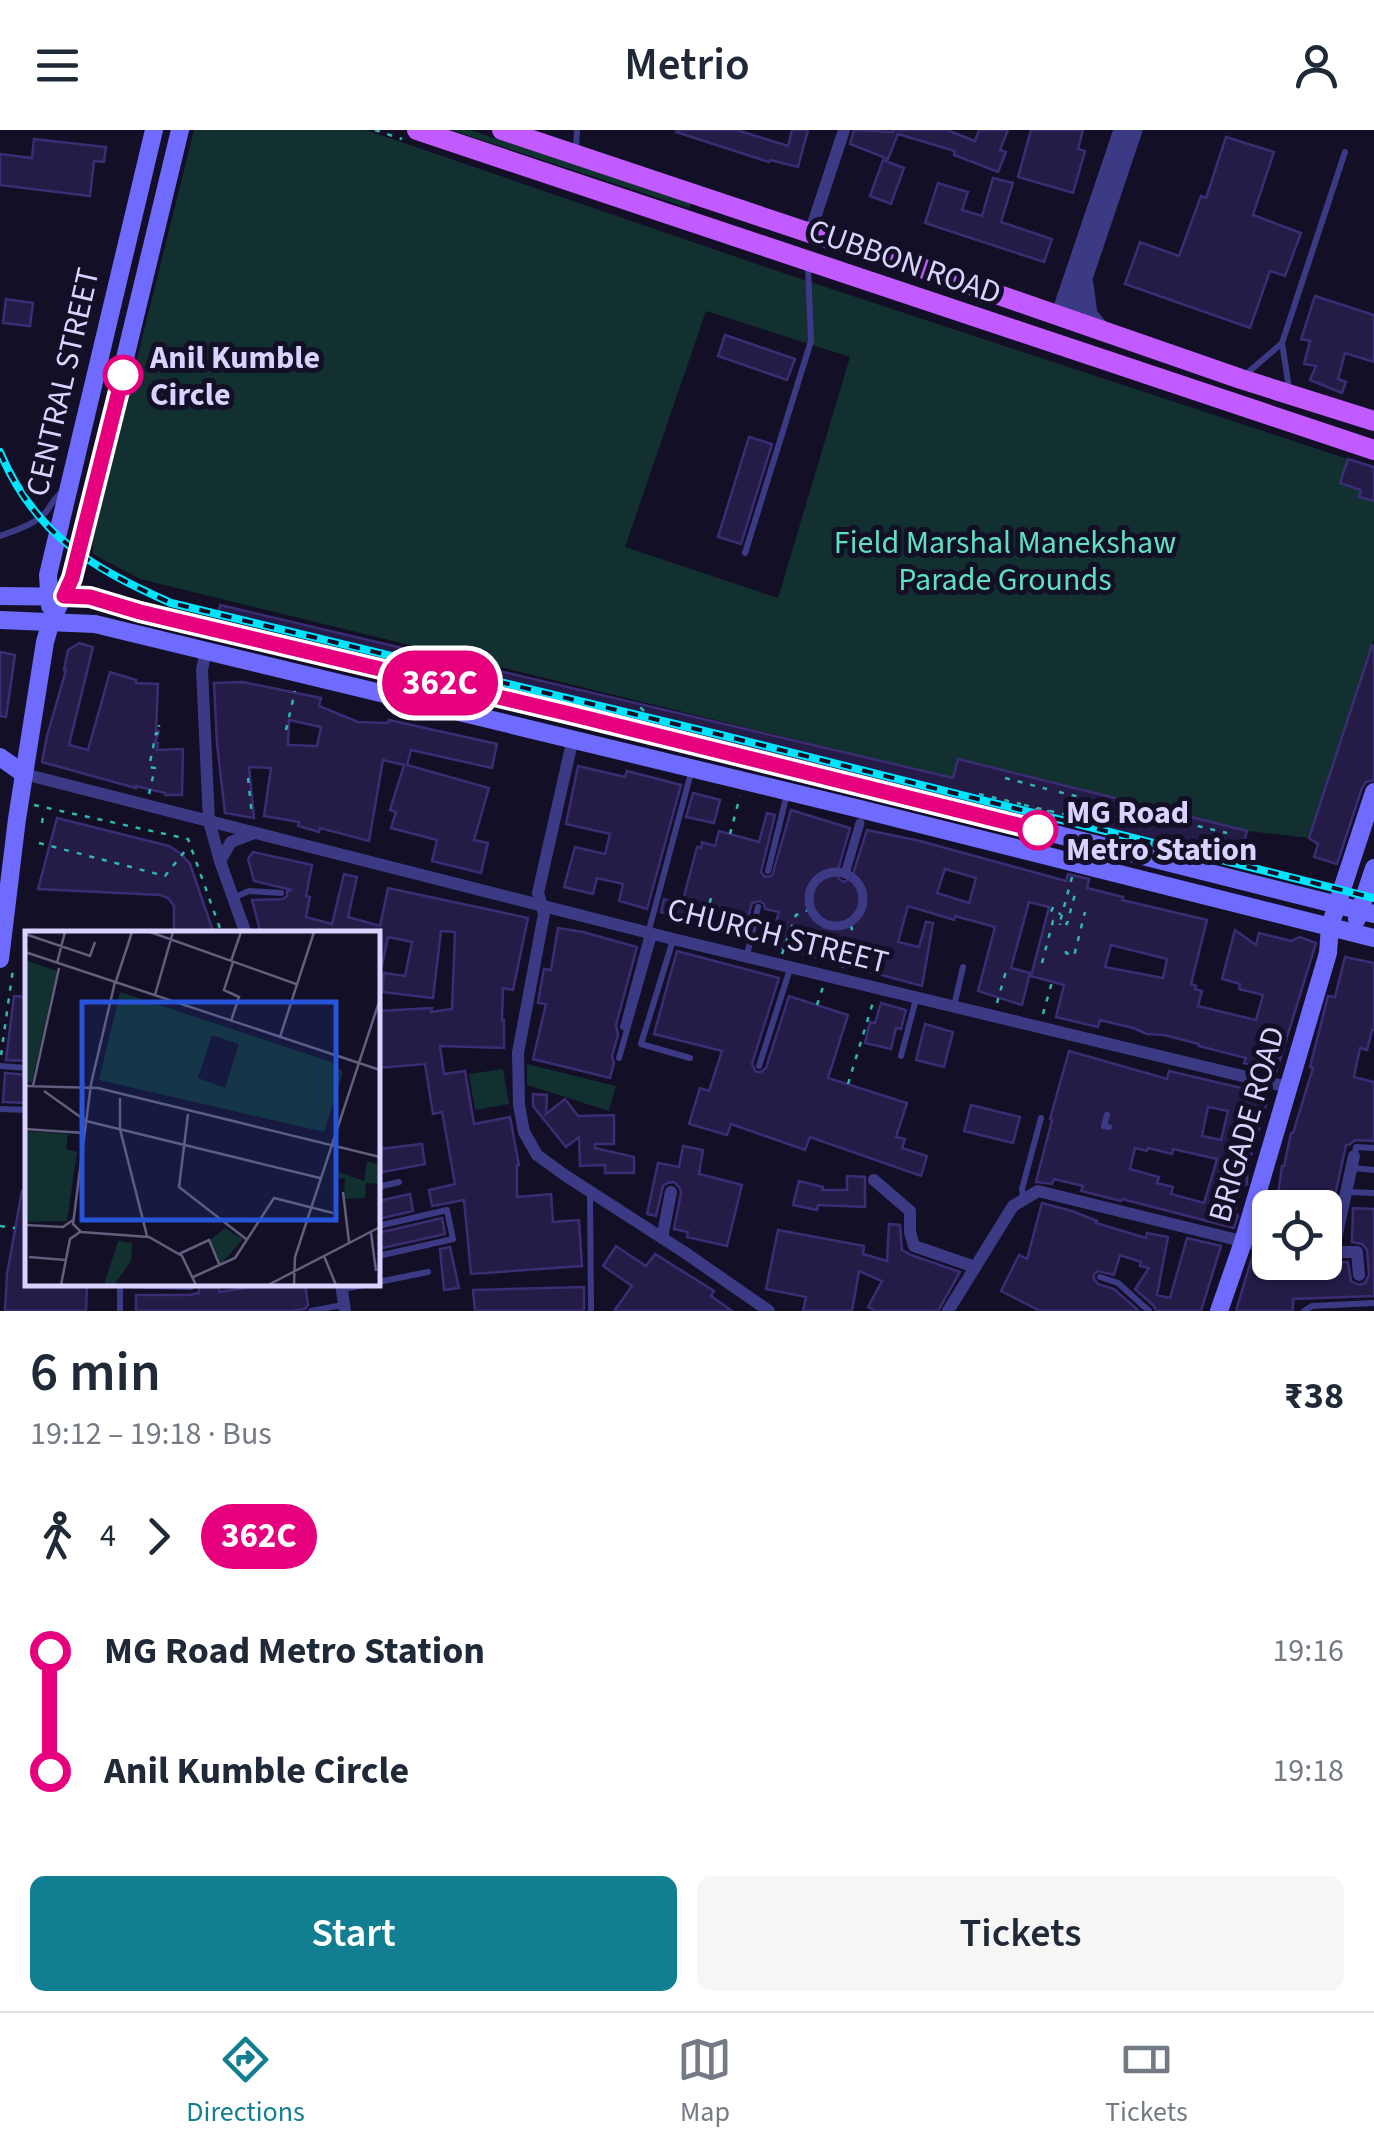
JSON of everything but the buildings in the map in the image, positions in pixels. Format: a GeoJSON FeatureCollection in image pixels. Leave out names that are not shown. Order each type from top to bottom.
{"type":"FeatureCollection","features":[{"type":"Feature","properties":{"kind":"main road","name":"CENTRAL STREET"},"geometry":{"type":"LineString","coordinates":[[57,596],[48,575],[154,130]]}},
{"type":"Feature","properties":{"kind":"main road","name":"CENTRAL STREET"},"geometry":{"type":"LineString","coordinates":[[0,959],[7,842],[24,774],[45,642],[57,596],[72,578],[180,130]]}},
{"type":"Feature","properties":{"kind":"main road","name":"CUBBON ROAD"},"geometry":{"type":"LineString","coordinates":[[417,130],[1374,450]]}},
{"type":"Feature","properties":{"kind":"main road","name":"CUBBON ROAD"},"geometry":{"type":"LineString","coordinates":[[502,130],[1374,422]]}},
{"type":"Feature","properties":{"kind":"main road"},"geometry":{"type":"LineString","coordinates":[[698,223],[706,198]]}},
{"type":"Feature","properties":{"kind":"main road"},"geometry":{"type":"LineString","coordinates":[[897,289],[907,263]]}},
{"type":"Feature","properties":{"kind":"main road"},"geometry":{"type":"LineString","coordinates":[[107,320],[135,326]]}},
{"type":"Feature","properties":{"kind":"main road"},"geometry":{"type":"LineString","coordinates":[[1258,411],[1268,388]]}},
{"type":"Feature","properties":{"kind":"main road"},"geometry":{"type":"LineString","coordinates":[[0,596],[90,597],[1367,913]]}},
{"type":"Feature","properties":{"kind":"main road"},"geometry":{"type":"LineString","coordinates":[[0,620],[95,624],[573,738],[1374,938]]}},
{"type":"Feature","properties":{"kind":"main road"},"geometry":{"type":"LineString","coordinates":[[0,757],[24,774]]}},
{"type":"Feature","properties":{"kind":"main road","name":"BRIGADE ROAD"},"geometry":{"type":"LineString","coordinates":[[1219,1311],[1328,953],[1336,904],[1374,792]]}},
{"type":"Feature","properties":{"kind":"main road"},"geometry":{"type":"LineString","coordinates":[[1328,953],[1367,913],[1374,868]]}},
{"type":"Feature","properties":{"kind":"street"},"geometry":{"type":"LineString","coordinates":[[810,233],[844,130]]}},
{"type":"Feature","properties":{"kind":"street"},"geometry":{"type":"LineString","coordinates":[[1064,318],[1121,130]]}},
{"type":"Feature","properties":{"kind":"street"},"geometry":{"type":"LineString","coordinates":[[1064,318],[1086,280],[1135,130]]}},
{"type":"Feature","properties":{"kind":"street"},"geometry":{"type":"LineString","coordinates":[[1086,280],[1090,314],[1104,332]]}},
{"type":"Feature","properties":{"kind":"street"},"geometry":{"type":"LineString","coordinates":[[206,650],[202,670],[209,821],[245,931]]}},
{"type":"Feature","properties":{"kind":"street"},"geometry":{"type":"LineString","coordinates":[[573,738],[538,893],[544,914],[518,1053],[518,1094],[524,1132],[537,1155],[769,1311]]}},
{"type":"Feature","properties":{"kind":"street","name":"CHURCH STREET"},"geometry":{"type":"LineString","coordinates":[[24,774],[209,821],[254,827],[652,933],[786,962],[840,980],[1288,1087]]}},
{"type":"Feature","properties":{"kind":"street"},"geometry":{"type":"LineString","coordinates":[[845,874],[860,823]]}},
{"type":"Feature","properties":{"kind":"street"},"geometry":{"type":"LineString","coordinates":[[220,860],[231,842],[254,827]]}},
{"type":"Feature","properties":{"kind":"street"},"geometry":{"type":"LineString","coordinates":[[834,872],[845,874],[858,883],[862,892],[861,910],[850,921],[830,925],[816,916],[810,893],[818,878],[834,872]]}},
{"type":"Feature","properties":{"kind":"street"},"geometry":{"type":"LineString","coordinates":[[1342,1206],[1353,1162]]}},
{"type":"Feature","properties":{"kind":"street"},"geometry":{"type":"LineString","coordinates":[[874,1180],[910,1211],[914,1246],[974,1267]]}},
{"type":"Feature","properties":{"kind":"street"},"geometry":{"type":"LineString","coordinates":[[948,1311],[1013,1206],[1038,1191],[1252,1244]]}},
{"type":"Feature","properties":{"kind":"street"},"geometry":{"type":"LineString","coordinates":[[662,1238],[671,1192]]}},
{"type":"Feature","properties":{"kind":"street"},"geometry":{"type":"LineString","coordinates":[[1342,1252],[1357,1252],[1359,1275]]}},
{"type":"Feature","properties":{"kind":"street"},"geometry":{"type":"LineString","coordinates":[[341,1286],[344,1308]]}},
{"type":"Feature","properties":{"kind":"lane"},"geometry":{"type":"LineString","coordinates":[[575,155],[577,130]]}},
{"type":"Feature","properties":{"kind":"lane"},"geometry":{"type":"LineString","coordinates":[[1290,394],[1282,343],[1344,152]]}},
{"type":"Feature","properties":{"kind":"lane"},"geometry":{"type":"LineString","coordinates":[[745,553],[811,341],[808,260]]}},
{"type":"Feature","properties":{"kind":"lane"},"geometry":{"type":"LineString","coordinates":[[1241,379],[1282,343]]}},
{"type":"Feature","properties":{"kind":"lane"},"geometry":{"type":"LineString","coordinates":[[0,536],[37,520],[56,496],[67,490]]}},
{"type":"Feature","properties":{"kind":"lane"},"geometry":{"type":"LineString","coordinates":[[619,1058],[692,768]]}},
{"type":"Feature","properties":{"kind":"lane"},"geometry":{"type":"LineString","coordinates":[[768,870],[788,791]]}},
{"type":"Feature","properties":{"kind":"lane"},"geometry":{"type":"LineString","coordinates":[[234,897],[249,891],[281,893]]}},
{"type":"Feature","properties":{"kind":"lane"},"geometry":{"type":"LineString","coordinates":[[746,956],[758,908]]}},
{"type":"Feature","properties":{"kind":"lane"},"geometry":{"type":"LineString","coordinates":[[622,1027],[652,933]]}},
{"type":"Feature","properties":{"kind":"lane"},"geometry":{"type":"LineString","coordinates":[[674,938],[641,1044],[690,1058]]}},
{"type":"Feature","properties":{"kind":"lane"},"geometry":{"type":"LineString","coordinates":[[759,1066],[786,962]]}},
{"type":"Feature","properties":{"kind":"lane"},"geometry":{"type":"LineString","coordinates":[[954,1007],[963,967]]}},
{"type":"Feature","properties":{"kind":"lane"},"geometry":{"type":"LineString","coordinates":[[901,1056],[916,998]]}},
{"type":"Feature","properties":{"kind":"lane"},"geometry":{"type":"LineString","coordinates":[[0,1066],[25,1068]]}},
{"type":"Feature","properties":{"kind":"lane"},"geometry":{"type":"LineString","coordinates":[[0,1108],[25,1110]]}},
{"type":"Feature","properties":{"kind":"lane"},"geometry":{"type":"LineString","coordinates":[[1106,1115],[1104,1126],[1109,1127]]}},
{"type":"Feature","properties":{"kind":"lane"},"geometry":{"type":"LineString","coordinates":[[1023,1199],[1022,1189],[1041,1118]]}},
{"type":"Feature","properties":{"kind":"lane"},"geometry":{"type":"LineString","coordinates":[[1374,1148],[1356,1147],[1353,1162],[1374,1170]]}},
{"type":"Feature","properties":{"kind":"lane"},"geometry":{"type":"LineString","coordinates":[[380,1187],[399,1182]]}},
{"type":"Feature","properties":{"kind":"lane"},"geometry":{"type":"LineString","coordinates":[[590,1192],[591,1311]]}},
{"type":"Feature","properties":{"kind":"lane"},"geometry":{"type":"LineString","coordinates":[[1346,1192],[1374,1194]]}},
{"type":"Feature","properties":{"kind":"lane"},"geometry":{"type":"LineString","coordinates":[[380,1226],[447,1210],[453,1239],[380,1256]]}},
{"type":"Feature","properties":{"kind":"lane"},"geometry":{"type":"LineString","coordinates":[[380,1282],[428,1272]]}},
{"type":"Feature","properties":{"kind":"lane"},"geometry":{"type":"LineString","coordinates":[[1100,1276],[1118,1282],[1149,1311]]}},
{"type":"Feature","properties":{"kind":"lane"},"geometry":{"type":"LineString","coordinates":[[167,1286],[191,1287]]}},
{"type":"Feature","properties":{"kind":"lane"},"geometry":{"type":"LineString","coordinates":[[1304,1311],[1312,1306],[1374,1303]]}},
{"type":"Feature","properties":{"kind":"lane"},"geometry":{"type":"LineString","coordinates":[[310,1311],[344,1308]]}},
{"type":"Feature","properties":{"kind":"path"},"geometry":{"type":"LineString","coordinates":[[286,730],[296,689]]}},
{"type":"Feature","properties":{"kind":"path"},"geometry":{"type":"LineString","coordinates":[[149,795],[155,768],[149,767],[159,725]]}},
{"type":"Feature","properties":{"kind":"path"},"geometry":{"type":"LineString","coordinates":[[248,778],[254,827]]}},
{"type":"Feature","properties":{"kind":"path"},"geometry":{"type":"LineString","coordinates":[[1005,778],[1047,788]]}},
{"type":"Feature","properties":{"kind":"path"},"geometry":{"type":"LineString","coordinates":[[1059,792],[1101,802]]}},
{"type":"Feature","properties":{"kind":"path"},"geometry":{"type":"LineString","coordinates":[[730,834],[740,794]]}},
{"type":"Feature","properties":{"kind":"path"},"geometry":{"type":"LineString","coordinates":[[979,794],[1072,816],[1069,826]]}},
{"type":"Feature","properties":{"kind":"path"},"geometry":{"type":"LineString","coordinates":[[32,805],[188,839],[221,931]]}},
{"type":"Feature","properties":{"kind":"path"},"geometry":{"type":"LineString","coordinates":[[42,824],[44,807]]}},
{"type":"Feature","properties":{"kind":"path"},"geometry":{"type":"LineString","coordinates":[[1131,810],[1172,820]]}},
{"type":"Feature","properties":{"kind":"path"},"geometry":{"type":"LineString","coordinates":[[1185,823],[1226,833]]}},
{"type":"Feature","properties":{"kind":"path"},"geometry":{"type":"LineString","coordinates":[[129,836],[130,826]]}},
{"type":"Feature","properties":{"kind":"path"},"geometry":{"type":"LineString","coordinates":[[39,843],[166,876],[190,844]]}},
{"type":"Feature","properties":{"kind":"path"},"geometry":{"type":"LineString","coordinates":[[200,873],[208,871]]}},
{"type":"Feature","properties":{"kind":"path"},"geometry":{"type":"LineString","coordinates":[[1060,924],[1072,876]]}},
{"type":"Feature","properties":{"kind":"path"},"geometry":{"type":"LineString","coordinates":[[1042,963],[1053,920],[1067,924],[1075,894]]}},
{"type":"Feature","properties":{"kind":"path"},"geometry":{"type":"LineString","coordinates":[[711,898],[706,919],[752,931]]}},
{"type":"Feature","properties":{"kind":"path"},"geometry":{"type":"LineString","coordinates":[[1053,907],[1051,912],[1062,915]]}},
{"type":"Feature","properties":{"kind":"path"},"geometry":{"type":"LineString","coordinates":[[786,962],[796,915],[812,909]]}},
{"type":"Feature","properties":{"kind":"path"},"geometry":{"type":"LineString","coordinates":[[1060,952],[1074,956],[1085,912]]}},
{"type":"Feature","properties":{"kind":"path"},"geometry":{"type":"LineString","coordinates":[[840,980],[852,930],[850,921]]}},
{"type":"Feature","properties":{"kind":"path"},"geometry":{"type":"LineString","coordinates":[[993,1016],[1006,971]]}},
{"type":"Feature","properties":{"kind":"path"},"geometry":{"type":"LineString","coordinates":[[1043,1014],[1052,982]]}},
{"type":"Feature","properties":{"kind":"path"},"geometry":{"type":"LineString","coordinates":[[848,1084],[878,988]]}},
{"type":"Feature","properties":{"kind":"path"},"geometry":{"type":"LineString","coordinates":[[817,1005],[820,995]]}},
{"type":"Feature","properties":{"kind":"path"},"geometry":{"type":"LineString","coordinates":[[0,1226],[16,1228]]}},
{"type":"Feature","properties":{"kind":"green space","name":"Field Marshal Manekshaw Parade Grounds"},"geometry":{"type":"Polygon","coordinates":[[[194,130],[366,130],[789,275],[1348,459],[1341,483],[1361,490],[1360,497],[1374,501],[1374,639],[1309,838],[1247,831],[959,760],[953,778],[140,579],[93,554],[92,539],[194,130]],[[706,311],[625,547],[778,598],[850,357],[706,311]]]}},
{"type":"Feature","properties":{"kind":"green space"},"geometry":{"type":"Polygon","coordinates":[[[451,130],[470,130],[691,203],[689,208],[451,130]]]}},
{"type":"Feature","properties":{"kind":"green space"},"geometry":{"type":"Polygon","coordinates":[[[527,1064],[616,1086],[609,1111],[527,1085],[527,1064]]]}},
{"type":"Feature","properties":{"kind":"green space"},"geometry":{"type":"Polygon","coordinates":[[[503,1069],[509,1104],[475,1110],[469,1074],[503,1069]]]}},
{"type":"Feature","properties":{"kind":"railway"},"geometry":{"type":"LineString","coordinates":[[0,452],[30,506],[69,546],[116,576],[171,603],[1374,898]]}},
{"type":"Feature","properties":{"kind":"bus line","name":"362C"},"geometry":{"type":"LineString","coordinates":[[123,375],[72,578],[64,596],[90,597],[1038,830]]}},
{"type":"Feature","properties":{"kind":"place","name":"Anil Kumble Circle"},"geometry":{"type":"Point","coordinates":[123,375]}},
{"type":"Feature","properties":{"kind":"place","name":"MG Road Metro Station"},"geometry":{"type":"Point","coordinates":[1038,830]}}]}
